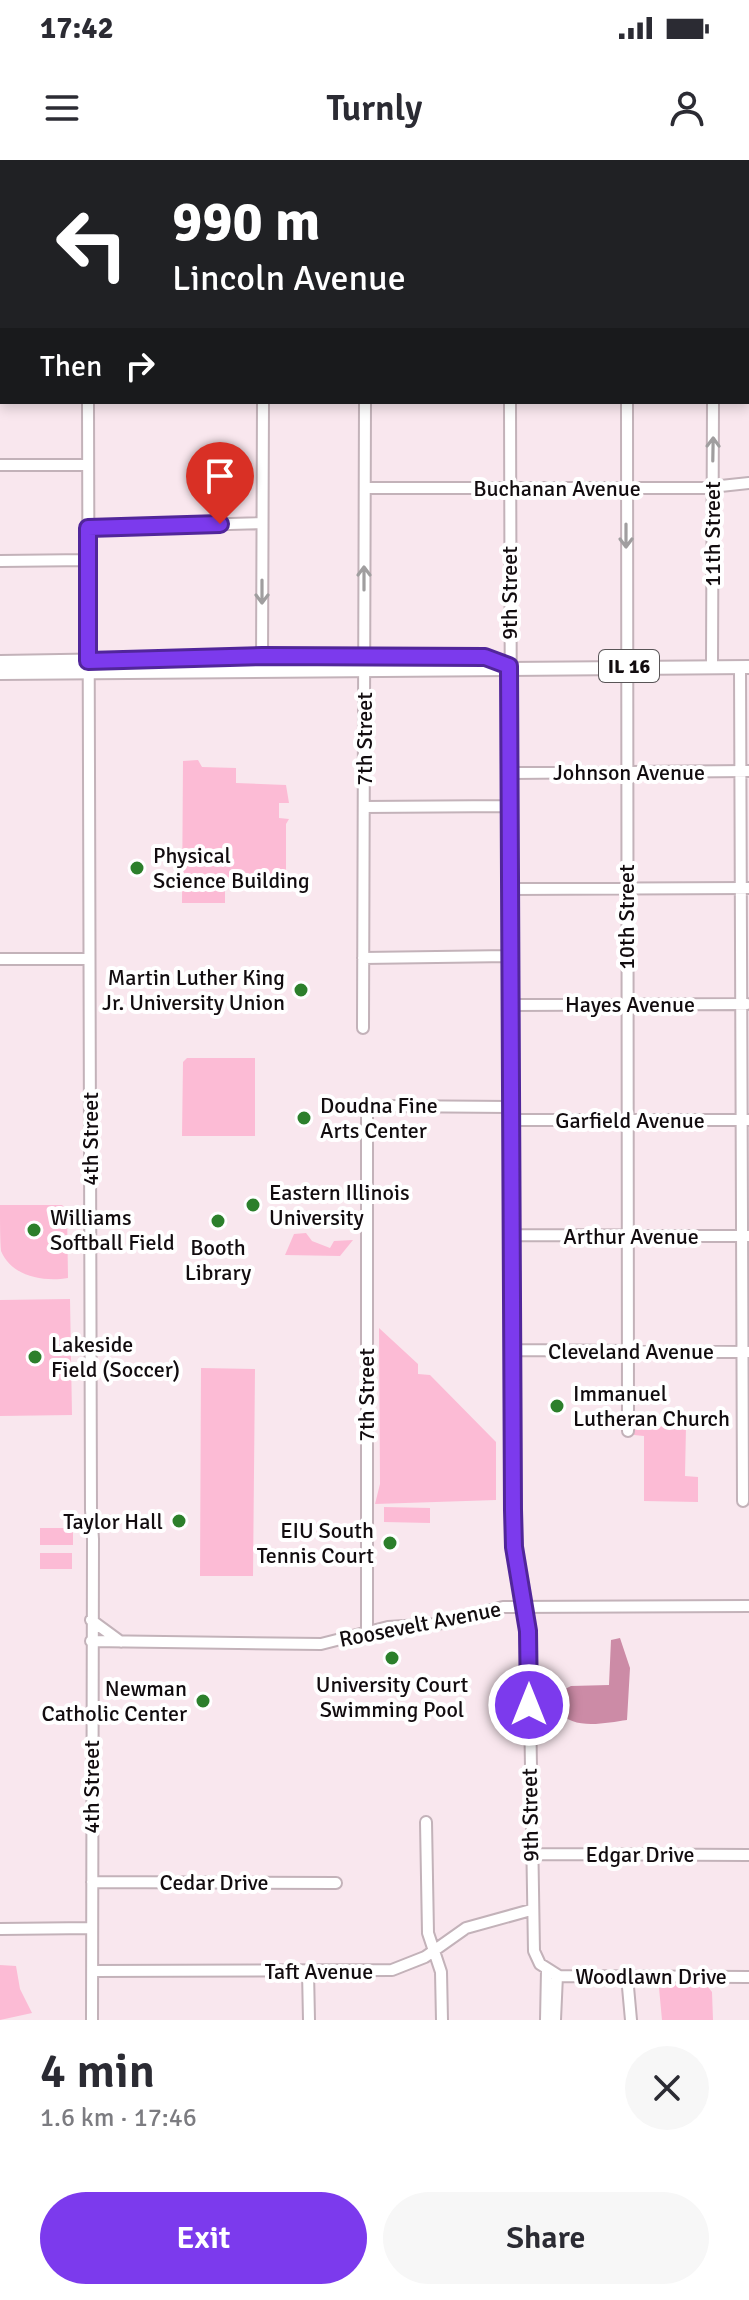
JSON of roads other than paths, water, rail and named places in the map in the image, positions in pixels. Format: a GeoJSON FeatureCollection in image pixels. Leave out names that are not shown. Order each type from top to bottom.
{"type":"FeatureCollection","features":[{"type":"Feature","properties":{"kind":"main road","name":"IL 16"},"geometry":{"type":"LineString","coordinates":[[0,673],[262,656],[485,657],[509,666]]}},
{"type":"Feature","properties":{"kind":"main road","name":"IL 16"},"geometry":{"type":"LineString","coordinates":[[0,662],[262,672],[481,671],[509,666],[745,667]]}},
{"type":"Feature","properties":{"kind":"street","name":"4th Street"},"geometry":{"type":"LineString","coordinates":[[88,404],[92,2020]]}},
{"type":"Feature","properties":{"kind":"street"},"geometry":{"type":"LineString","coordinates":[[262,672],[263,404]]}},
{"type":"Feature","properties":{"kind":"street","name":"7th Street"},"geometry":{"type":"LineString","coordinates":[[363,1028],[365,404]]}},
{"type":"Feature","properties":{"kind":"street","name":"9th Street"},"geometry":{"type":"LineString","coordinates":[[510,404],[514,1535],[529,1644],[534,1951],[553,1973]]}},
{"type":"Feature","properties":{"kind":"street","name":"10th Street"},"geometry":{"type":"LineString","coordinates":[[627,404],[628,1431]]}},
{"type":"Feature","properties":{"kind":"street","name":"11th Street"},"geometry":{"type":"LineString","coordinates":[[712,667],[713,404]]}},
{"type":"Feature","properties":{"kind":"street"},"geometry":{"type":"LineString","coordinates":[[0,465],[88,465]]}},
{"type":"Feature","properties":{"kind":"street","name":"Buchanan Avenue"},"geometry":{"type":"LineString","coordinates":[[365,488],[702,488],[749,483]]}},
{"type":"Feature","properties":{"kind":"street"},"geometry":{"type":"LineString","coordinates":[[88,528],[262,523]]}},
{"type":"Feature","properties":{"kind":"street"},"geometry":{"type":"LineString","coordinates":[[0,561],[88,560]]}},
{"type":"Feature","properties":{"kind":"street"},"geometry":{"type":"LineString","coordinates":[[743,1501],[747,1352],[745,667]]}},
{"type":"Feature","properties":{"kind":"street","name":"Johnson Avenue"},"geometry":{"type":"LineString","coordinates":[[510,773],[745,771]]}},
{"type":"Feature","properties":{"kind":"street"},"geometry":{"type":"LineString","coordinates":[[364,807],[510,806]]}},
{"type":"Feature","properties":{"kind":"street"},"geometry":{"type":"LineString","coordinates":[[510,889],[745,888]]}},
{"type":"Feature","properties":{"kind":"street"},"geometry":{"type":"LineString","coordinates":[[363,958],[511,956]]}},
{"type":"Feature","properties":{"kind":"street"},"geometry":{"type":"LineString","coordinates":[[0,959],[89,959]]}},
{"type":"Feature","properties":{"kind":"street","name":"Hayes Avenue"},"geometry":{"type":"LineString","coordinates":[[511,1005],[746,1004]]}},
{"type":"Feature","properties":{"kind":"street","name":"7th Street"},"geometry":{"type":"LineString","coordinates":[[367,1632],[367,1110],[380,1106],[512,1107]]}},
{"type":"Feature","properties":{"kind":"street","name":"Garfield Avenue"},"geometry":{"type":"LineString","coordinates":[[512,1120],[746,1120]]}},
{"type":"Feature","properties":{"kind":"street","name":"Arthur Avenue"},"geometry":{"type":"LineString","coordinates":[[513,1235],[746,1236]]}},
{"type":"Feature","properties":{"kind":"street","name":"Cleveland Avenue"},"geometry":{"type":"LineString","coordinates":[[513,1350],[747,1352]]}},
{"type":"Feature","properties":{"kind":"street","name":"Roosevelt Avenue"},"geometry":{"type":"LineString","coordinates":[[91,1641],[321,1644],[367,1632],[431,1625],[489,1608],[749,1606]]}},
{"type":"Feature","properties":{"kind":"street"},"geometry":{"type":"LineString","coordinates":[[91,1620],[122,1643]]}},
{"type":"Feature","properties":{"kind":"street"},"geometry":{"type":"LineString","coordinates":[[426,1822],[428,1933],[442,1978],[442,2020]]}},
{"type":"Feature","properties":{"kind":"street","name":"Edgar Drive"},"geometry":{"type":"LineString","coordinates":[[531,1854],[749,1855]]}},
{"type":"Feature","properties":{"kind":"street","name":"Cedar Drive"},"geometry":{"type":"LineString","coordinates":[[92,1882],[336,1883]]}},
{"type":"Feature","properties":{"kind":"street","name":"Taft Avenue"},"geometry":{"type":"LineString","coordinates":[[92,1971],[392,1970],[415,1963],[480,1922],[531,1910]]}},
{"type":"Feature","properties":{"kind":"street"},"geometry":{"type":"LineString","coordinates":[[0,1929],[92,1928]]}},
{"type":"Feature","properties":{"kind":"street"},"geometry":{"type":"LineString","coordinates":[[308,1971],[309,2020]]}},
{"type":"Feature","properties":{"kind":"street"},"geometry":{"type":"LineString","coordinates":[[546,2020],[553,1973]]}},
{"type":"Feature","properties":{"kind":"street"},"geometry":{"type":"LineString","coordinates":[[553,1973],[555,2020]]}},
{"type":"Feature","properties":{"kind":"street","name":"Woodlawn Drive"},"geometry":{"type":"LineString","coordinates":[[553,1973],[749,1977]]}},
{"type":"Feature","properties":{"kind":"street"},"geometry":{"type":"LineString","coordinates":[[627,1976],[631,2020]]}},
{"type":"Feature","properties":{"kind":"place","name":"Physical Science Building"},"geometry":{"type":"Point","coordinates":[137,868]}},
{"type":"Feature","properties":{"kind":"place","name":"Martin Luther King Jr. University Union"},"geometry":{"type":"Point","coordinates":[301,990]}},
{"type":"Feature","properties":{"kind":"place","name":"Doudna Fine Arts Center"},"geometry":{"type":"Point","coordinates":[304,1118]}},
{"type":"Feature","properties":{"kind":"place","name":"Eastern Illinois University"},"geometry":{"type":"Point","coordinates":[253,1205]}},
{"type":"Feature","properties":{"kind":"place","name":"Booth Library"},"geometry":{"type":"Point","coordinates":[218,1221]}},
{"type":"Feature","properties":{"kind":"place","name":"Williams Softball Field"},"geometry":{"type":"Point","coordinates":[34,1230]}},
{"type":"Feature","properties":{"kind":"place","name":"Lakeside Field (Soccer)"},"geometry":{"type":"Point","coordinates":[35,1357]}},
{"type":"Feature","properties":{"kind":"place","name":"Immanuel Lutheran Church"},"geometry":{"type":"Point","coordinates":[557,1406]}},
{"type":"Feature","properties":{"kind":"place","name":"Taylor Hall"},"geometry":{"type":"Point","coordinates":[179,1521]}},
{"type":"Feature","properties":{"kind":"place","name":"EIU South Tennis Court"},"geometry":{"type":"Point","coordinates":[390,1543]}},
{"type":"Feature","properties":{"kind":"place","name":"University Court Swimming Pool"},"geometry":{"type":"Point","coordinates":[392,1658]}},
{"type":"Feature","properties":{"kind":"place","name":"Newman Catholic Center"},"geometry":{"type":"Point","coordinates":[203,1701]}}]}
